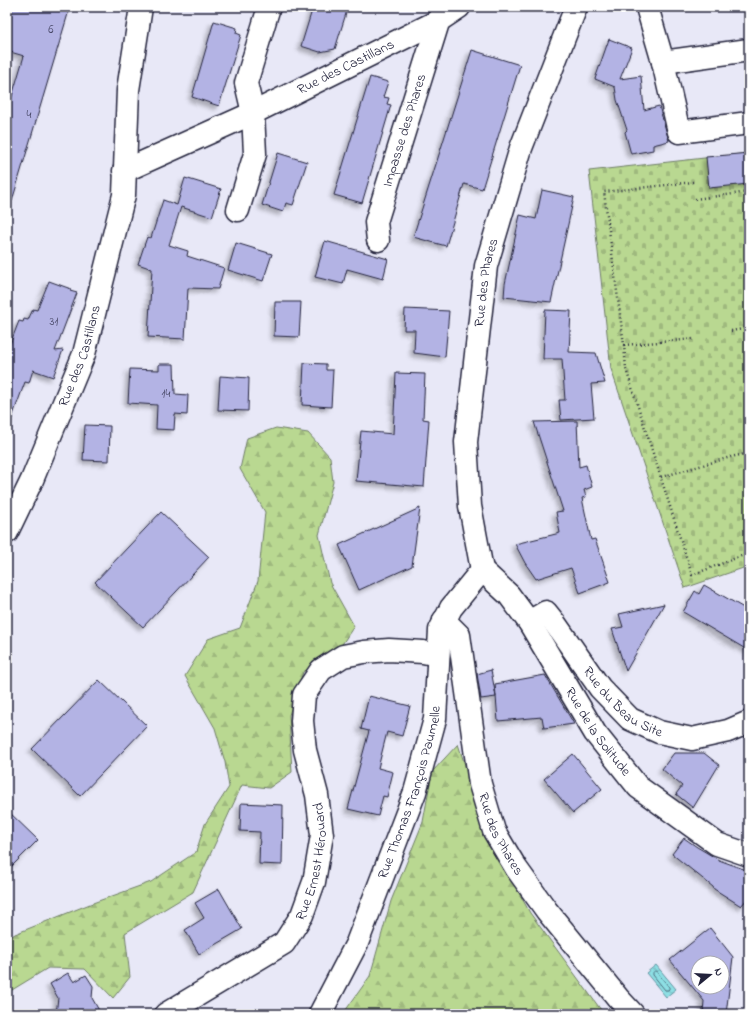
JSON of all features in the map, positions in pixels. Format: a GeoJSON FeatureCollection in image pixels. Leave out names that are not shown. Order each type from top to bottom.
{"type":"FeatureCollection","features":[{"type":"Feature","properties":{"kind":"street","name":"Rue des Castillans"},"geometry":{"type":"LineString","coordinates":[[7,532],[32,480],[84,354],[124,195],[128,90],[141,7]]}},
{"type":"Feature","properties":{"kind":"street"},"geometry":{"type":"LineString","coordinates":[[238,210],[255,154],[253,113],[246,83],[269,7]]}},
{"type":"Feature","properties":{"kind":"street","name":"Rue des Castillans"},"geometry":{"type":"LineString","coordinates":[[124,171],[253,113],[440,14],[460,7]]}},
{"type":"Feature","properties":{"kind":"street","name":"Rue des Phares"},"geometry":{"type":"LineString","coordinates":[[482,570],[470,506],[466,442],[486,266],[521,148],[576,7]]}},
{"type":"Feature","properties":{"kind":"street"},"geometry":{"type":"LineString","coordinates":[[647,7],[663,62],[679,132],[749,123]]}},
{"type":"Feature","properties":{"kind":"street","name":"Impasse des Phares"},"geometry":{"type":"LineString","coordinates":[[378,240],[376,222],[440,14]]}},
{"type":"Feature","properties":{"kind":"street"},"geometry":{"type":"LineString","coordinates":[[663,62],[749,50]]}},
{"type":"Feature","properties":{"kind":"street","name":"Rue Thomas François Paumelle"},"geometry":{"type":"LineString","coordinates":[[320,1014],[357,943],[415,792],[434,719],[440,630],[451,608],[482,570]]}},
{"type":"Feature","properties":{"kind":"street","name":"Rue de la Solitude"},"geometry":{"type":"LineString","coordinates":[[482,570],[509,595],[529,622],[595,733],[638,787],[717,844],[749,855]]}},
{"type":"Feature","properties":{"kind":"street","name":"Rue du Beau Site"},"geometry":{"type":"LineString","coordinates":[[529,622],[546,612],[600,688],[630,719],[659,732],[692,739],[728,731],[749,722]]}},
{"type":"Feature","properties":{"kind":"street","name":"Rue des Phares"},"geometry":{"type":"LineString","coordinates":[[444,620],[458,635],[480,784],[494,831],[516,868],[547,911],[618,998],[633,1014]]}},
{"type":"Feature","properties":{"kind":"street","name":"Rue Ernest Hérouard"},"geometry":{"type":"LineString","coordinates":[[166,1014],[284,943],[302,916],[314,882],[322,835],[317,795],[305,750],[302,722],[304,695],[321,670],[343,656],[364,652],[389,650],[423,652],[438,655]]}},
{"type":"Feature","properties":{"kind":"path"},"geometry":{"type":"LineString","coordinates":[[693,182],[604,192],[626,369],[692,575],[749,553]]}},
{"type":"Feature","properties":{"kind":"path"},"geometry":{"type":"LineString","coordinates":[[695,199],[749,192]]}},
{"type":"Feature","properties":{"kind":"path"},"geometry":{"type":"LineString","coordinates":[[731,330],[749,328]]}},
{"type":"Feature","properties":{"kind":"path"},"geometry":{"type":"LineString","coordinates":[[624,345],[694,339]]}},
{"type":"Feature","properties":{"kind":"path"},"geometry":{"type":"LineString","coordinates":[[661,477],[749,453]]}},
{"type":"Feature","properties":{"kind":"green space"},"geometry":{"type":"Polygon","coordinates":[[[749,153],[749,566],[685,588],[611,369],[589,171],[749,153]]]}},
{"type":"Feature","properties":{"kind":"green space"},"geometry":{"type":"Polygon","coordinates":[[[276,428],[308,433],[330,457],[333,482],[319,535],[330,583],[354,626],[337,652],[303,672],[289,715],[292,772],[269,788],[242,785],[193,892],[125,933],[130,977],[113,998],[85,969],[48,968],[7,993],[7,939],[15,934],[90,904],[151,882],[196,852],[205,824],[229,787],[225,762],[215,728],[185,676],[208,639],[240,628],[258,581],[265,512],[240,469],[247,438],[276,428]]]}},
{"type":"Feature","properties":{"kind":"green space"},"geometry":{"type":"Polygon","coordinates":[[[458,744],[489,838],[530,913],[604,1014],[343,1014],[370,976],[391,901],[423,822],[432,772],[458,744]]]}},
{"type":"Feature","properties":{"kind":"water"},"geometry":{"type":"Polygon","coordinates":[[[656,965],[676,989],[666,997],[646,973],[656,965]]]}},
{"type":"Feature","properties":{"kind":"building"},"geometry":{"type":"Polygon","coordinates":[[[7,7],[70,7],[12,201],[7,201],[7,113],[24,56],[7,51],[7,7]]]}},
{"type":"Feature","properties":{"kind":"building"},"geometry":{"type":"Polygon","coordinates":[[[313,7],[348,7],[335,49],[320,52],[301,46],[313,7]]]}},
{"type":"Feature","properties":{"kind":"building"},"geometry":{"type":"Polygon","coordinates":[[[214,21],[237,28],[236,33],[241,35],[219,106],[192,97],[214,21]]]}},
{"type":"Feature","properties":{"kind":"building"},"geometry":{"type":"Polygon","coordinates":[[[609,39],[632,48],[620,79],[641,76],[644,110],[659,106],[669,141],[653,145],[653,150],[631,154],[625,132],[627,130],[617,100],[615,87],[595,79],[609,39]]]}},
{"type":"Feature","properties":{"kind":"building"},"geometry":{"type":"Polygon","coordinates":[[[472,50],[520,65],[482,189],[464,184],[446,246],[413,237],[472,50]]]}},
{"type":"Feature","properties":{"kind":"building"},"geometry":{"type":"Polygon","coordinates":[[[370,77],[388,82],[383,97],[389,98],[387,104],[391,105],[362,203],[334,195],[370,77]]]}},
{"type":"Feature","properties":{"kind":"building"},"geometry":{"type":"Polygon","coordinates":[[[278,153],[307,162],[293,205],[286,203],[283,212],[262,205],[278,153]]]}},
{"type":"Feature","properties":{"kind":"building"},"geometry":{"type":"Polygon","coordinates":[[[749,153],[749,184],[709,188],[706,157],[749,153]]]}},
{"type":"Feature","properties":{"kind":"building"},"geometry":{"type":"Polygon","coordinates":[[[185,178],[221,189],[212,217],[181,207],[169,245],[188,251],[187,256],[224,268],[218,289],[188,288],[185,339],[148,337],[152,269],[138,264],[147,237],[151,238],[163,200],[177,205],[185,178]]]}},
{"type":"Feature","properties":{"kind":"building"},"geometry":{"type":"Polygon","coordinates":[[[542,190],[574,197],[551,302],[504,297],[505,284],[520,215],[536,219],[542,190]]]}},
{"type":"Feature","properties":{"kind":"building"},"geometry":{"type":"Polygon","coordinates":[[[325,241],[388,259],[383,279],[347,269],[343,284],[315,277],[325,241]]]}},
{"type":"Feature","properties":{"kind":"building"},"geometry":{"type":"Polygon","coordinates":[[[236,243],[272,254],[263,281],[228,270],[236,243]]]}},
{"type":"Feature","properties":{"kind":"building"},"geometry":{"type":"Polygon","coordinates":[[[49,281],[71,289],[70,291],[77,293],[55,351],[63,350],[53,377],[33,370],[29,383],[25,382],[9,426],[7,425],[7,352],[19,321],[23,322],[24,319],[28,320],[33,309],[37,310],[49,281]]]}},
{"type":"Feature","properties":{"kind":"building"},"geometry":{"type":"Polygon","coordinates":[[[275,302],[301,302],[299,337],[274,336],[275,302]]]}},
{"type":"Feature","properties":{"kind":"building"},"geometry":{"type":"Polygon","coordinates":[[[405,309],[449,311],[445,357],[414,353],[415,330],[404,330],[405,309]]]}},
{"type":"Feature","properties":{"kind":"building"},"geometry":{"type":"Polygon","coordinates":[[[545,310],[571,311],[569,352],[596,353],[605,383],[591,384],[594,418],[561,420],[559,400],[565,400],[562,359],[543,359],[545,310]]]}},
{"type":"Feature","properties":{"kind":"building"},"geometry":{"type":"Polygon","coordinates":[[[304,363],[326,364],[326,370],[333,370],[331,407],[302,405],[304,363]]]}},
{"type":"Feature","properties":{"kind":"building"},"geometry":{"type":"Polygon","coordinates":[[[159,364],[174,364],[175,394],[188,395],[187,415],[175,414],[174,430],[156,429],[157,405],[128,403],[130,369],[159,370],[159,364]]]}},
{"type":"Feature","properties":{"kind":"building"},"geometry":{"type":"Polygon","coordinates":[[[396,373],[425,374],[423,419],[429,420],[424,487],[356,481],[361,431],[393,434],[396,373]]]}},
{"type":"Feature","properties":{"kind":"building"},"geometry":{"type":"Polygon","coordinates":[[[220,376],[249,378],[248,411],[218,410],[220,376]]]}},
{"type":"Feature","properties":{"kind":"building"},"geometry":{"type":"Polygon","coordinates":[[[577,421],[579,467],[586,465],[592,487],[584,490],[586,497],[582,498],[591,540],[595,539],[610,582],[580,593],[571,568],[536,579],[525,563],[515,544],[560,533],[556,512],[563,511],[534,422],[577,421]]]}},
{"type":"Feature","properties":{"kind":"building"},"geometry":{"type":"Polygon","coordinates":[[[85,425],[110,426],[109,461],[83,460],[85,425]]]}},
{"type":"Feature","properties":{"kind":"building"},"geometry":{"type":"Polygon","coordinates":[[[420,508],[412,566],[359,590],[339,545],[420,508]]]}},
{"type":"Feature","properties":{"kind":"building"},"geometry":{"type":"Polygon","coordinates":[[[161,512],[209,557],[143,627],[95,582],[161,512]]]}},
{"type":"Feature","properties":{"kind":"building"},"geometry":{"type":"Polygon","coordinates":[[[704,585],[749,611],[749,651],[683,612],[695,591],[699,594],[704,585]]]}},
{"type":"Feature","properties":{"kind":"building"},"geometry":{"type":"Polygon","coordinates":[[[664,604],[626,671],[612,629],[623,627],[619,614],[664,604]]]}},
{"type":"Feature","properties":{"kind":"building"},"geometry":{"type":"Polygon","coordinates":[[[491,670],[496,697],[481,699],[477,674],[491,670]]]}},
{"type":"Feature","properties":{"kind":"building"},"geometry":{"type":"Polygon","coordinates":[[[545,675],[574,724],[544,728],[542,717],[498,721],[495,684],[545,675]]]}},
{"type":"Feature","properties":{"kind":"building"},"geometry":{"type":"Polygon","coordinates":[[[99,680],[147,726],[80,796],[32,749],[99,680]]]}},
{"type":"Feature","properties":{"kind":"building"},"geometry":{"type":"Polygon","coordinates":[[[369,696],[410,706],[402,736],[387,732],[378,768],[393,772],[387,797],[383,796],[378,816],[348,809],[369,731],[361,729],[369,696]]]}},
{"type":"Feature","properties":{"kind":"building"},"geometry":{"type":"Polygon","coordinates":[[[674,753],[704,753],[719,765],[693,808],[676,794],[682,786],[662,769],[674,753]]]}},
{"type":"Feature","properties":{"kind":"building"},"geometry":{"type":"Polygon","coordinates":[[[573,754],[602,789],[573,813],[544,779],[573,754]]]}},
{"type":"Feature","properties":{"kind":"building"},"geometry":{"type":"Polygon","coordinates":[[[241,803],[283,805],[282,865],[259,864],[260,832],[240,831],[241,803]]]}},
{"type":"Feature","properties":{"kind":"building"},"geometry":{"type":"Polygon","coordinates":[[[7,810],[38,840],[7,871],[7,810]]]}},
{"type":"Feature","properties":{"kind":"building"},"geometry":{"type":"Polygon","coordinates":[[[684,838],[719,860],[749,871],[749,897],[741,906],[714,889],[672,854],[684,838]]]}},
{"type":"Feature","properties":{"kind":"building"},"geometry":{"type":"Polygon","coordinates":[[[219,889],[242,929],[199,954],[185,930],[204,918],[195,903],[219,889]]]}},
{"type":"Feature","properties":{"kind":"building"},"geometry":{"type":"Polygon","coordinates":[[[710,928],[733,957],[730,981],[730,955],[690,955],[690,984],[670,960],[710,928]]]}},
{"type":"Feature","properties":{"kind":"building"},"geometry":{"type":"Polygon","coordinates":[[[68,973],[74,982],[86,975],[93,986],[92,998],[101,1014],[56,1014],[58,998],[50,984],[68,973]]]}},
{"type":"Feature","properties":{"kind":"building"},"geometry":{"type":"Polygon","coordinates":[[[699,995],[728,995],[726,1014],[703,1014],[704,1001],[699,995]]]}}]}
